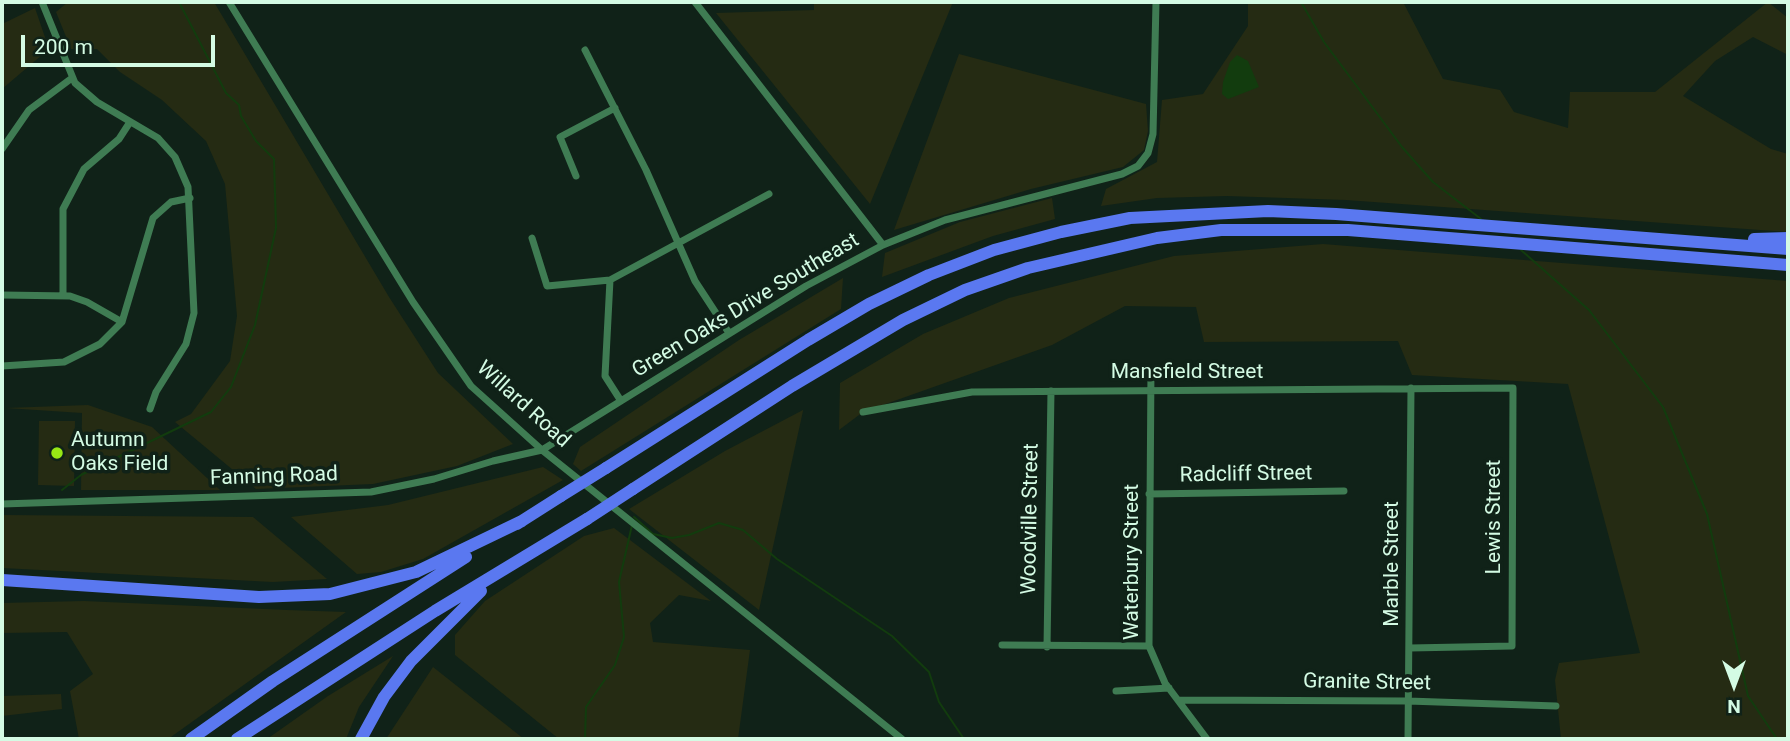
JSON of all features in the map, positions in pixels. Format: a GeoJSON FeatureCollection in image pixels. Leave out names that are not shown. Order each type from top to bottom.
{"type":"FeatureCollection","features":[{"type":"Feature","properties":{"kind":"highway"},"geometry":{"type":"LineString","coordinates":[[191,739],[273,681],[522,521],[869,304],[973,259],[1061,232],[1130,218],[1268,211],[1788,249]]}},
{"type":"Feature","properties":{"kind":"highway"},"geometry":{"type":"LineString","coordinates":[[237,739],[435,611],[587,519],[803,379],[903,320],[965,290],[1028,268],[1157,238],[1221,230],[1348,230],[1788,265]]}},
{"type":"Feature","properties":{"kind":"highway"},"geometry":{"type":"LineString","coordinates":[[1696,242],[1788,238]]}},
{"type":"Feature","properties":{"kind":"highway"},"geometry":{"type":"LineString","coordinates":[[2,580],[259,597],[330,594],[388,582],[416,572],[522,521]]}},
{"type":"Feature","properties":{"kind":"highway"},"geometry":{"type":"LineString","coordinates":[[361,739],[384,697],[411,661],[444,625],[502,572]]}},
{"type":"Feature","properties":{"kind":"street"},"geometry":{"type":"LineString","coordinates":[[42,2],[72,78],[89,97],[151,132],[168,147],[179,164],[190,198],[195,291],[192,323],[181,354],[161,382],[150,409]]}},
{"type":"Feature","properties":{"kind":"street","name":"Willard Road"},"geometry":{"type":"LineString","coordinates":[[229,2],[438,341],[483,399],[542,450],[902,739]]}},
{"type":"Feature","properties":{"kind":"street"},"geometry":{"type":"LineString","coordinates":[[695,2],[883,245]]}},
{"type":"Feature","properties":{"kind":"street","name":"Green Oaks Drive Southeast"},"geometry":{"type":"LineString","coordinates":[[542,450],[806,286],[883,245],[945,220],[1122,174],[1138,166],[1148,153],[1153,134],[1156,2]]}},
{"type":"Feature","properties":{"kind":"street"},"geometry":{"type":"LineString","coordinates":[[585,50],[615,108],[695,281],[729,333]]}},
{"type":"Feature","properties":{"kind":"street"},"geometry":{"type":"LineString","coordinates":[[2,149],[29,110],[72,78]]}},
{"type":"Feature","properties":{"kind":"street"},"geometry":{"type":"LineString","coordinates":[[576,176],[560,137],[615,108]]}},
{"type":"Feature","properties":{"kind":"street"},"geometry":{"type":"LineString","coordinates":[[63,295],[63,209],[84,169],[119,139],[130,122]]}},
{"type":"Feature","properties":{"kind":"street"},"geometry":{"type":"LineString","coordinates":[[532,238],[547,286],[610,280],[769,194]]}},
{"type":"Feature","properties":{"kind":"street"},"geometry":{"type":"LineString","coordinates":[[2,366],[54,365],[74,360],[100,344],[122,322],[148,227],[165,206],[190,198]]}},
{"type":"Feature","properties":{"kind":"street"},"geometry":{"type":"LineString","coordinates":[[610,280],[605,376],[621,401]]}},
{"type":"Feature","properties":{"kind":"street"},"geometry":{"type":"LineString","coordinates":[[2,295],[63,295],[87,302],[122,322]]}},
{"type":"Feature","properties":{"kind":"street","name":"Waterbury Street"},"geometry":{"type":"LineString","coordinates":[[1151,369],[1149,646],[1169,688],[1206,739]]}},
{"type":"Feature","properties":{"kind":"street","name":"Marble Street"},"geometry":{"type":"LineString","coordinates":[[1408,739],[1411,388]]}},
{"type":"Feature","properties":{"kind":"street","name":"Mansfield Street"},"geometry":{"type":"LineString","coordinates":[[863,412],[972,392],[1513,388]]}},
{"type":"Feature","properties":{"kind":"street","name":"Lewis Street"},"geometry":{"type":"LineString","coordinates":[[1410,648],[1512,646],[1513,388]]}},
{"type":"Feature","properties":{"kind":"street","name":"Woodville Street"},"geometry":{"type":"LineString","coordinates":[[1047,647],[1051,391]]}},
{"type":"Feature","properties":{"kind":"street","name":"Fanning Road"},"geometry":{"type":"LineString","coordinates":[[2,503],[371,492],[434,479],[542,450]]}},
{"type":"Feature","properties":{"kind":"street","name":"Radcliff Street"},"geometry":{"type":"LineString","coordinates":[[1149,494],[1344,491]]}},
{"type":"Feature","properties":{"kind":"street"},"geometry":{"type":"LineString","coordinates":[[1002,645],[1149,646]]}},
{"type":"Feature","properties":{"kind":"street"},"geometry":{"type":"LineString","coordinates":[[1116,691],[1169,688]]}},
{"type":"Feature","properties":{"kind":"street","name":"Granite Street"},"geometry":{"type":"LineString","coordinates":[[1178,700],[1408,701],[1556,706]]}},
{"type":"Feature","properties":{"kind":"shaded area"},"geometry":{"type":"Polygon","coordinates":[[[68,2],[214,2],[389,297],[438,373],[513,444],[457,466],[373,484],[256,489],[175,422],[191,414],[230,361],[237,316],[225,184],[206,141],[162,100],[120,72],[97,49],[71,49],[56,12],[68,2]]]}},
{"type":"Feature","properties":{"kind":"shaded area"},"geometry":{"type":"Polygon","coordinates":[[[814,2],[953,2],[870,204],[716,13],[814,10],[814,2]]]}},
{"type":"Feature","properties":{"kind":"shaded area"},"geometry":{"type":"Polygon","coordinates":[[[1248,2],[1403,2],[1443,79],[1500,90],[1514,112],[1568,128],[1570,92],[1655,92],[1768,2],[1788,18],[1788,55],[1753,37],[1715,61],[1683,96],[1771,149],[1788,154],[1788,232],[1346,200],[1227,196],[1157,198],[1101,206],[1106,189],[1157,162],[1162,100],[1203,94],[1248,26],[1248,2]]]}},
{"type":"Feature","properties":{"kind":"shaded area"},"geometry":{"type":"Polygon","coordinates":[[[35,8],[49,49],[2,89],[2,24],[35,8]]]}},
{"type":"Feature","properties":{"kind":"shaded area"},"geometry":{"type":"Polygon","coordinates":[[[959,54],[1146,104],[1148,131],[1144,150],[1123,167],[1031,189],[894,230],[959,54]]]}},
{"type":"Feature","properties":{"kind":"shaded area"},"geometry":{"type":"Polygon","coordinates":[[[1237,55],[1248,61],[1259,87],[1228,99],[1222,94],[1223,82],[1230,62],[1237,55]]]}},
{"type":"Feature","properties":{"kind":"shaded area"},"geometry":{"type":"Polygon","coordinates":[[[1052,198],[1055,219],[993,236],[882,277],[885,253],[960,222],[1052,198]]]}},
{"type":"Feature","properties":{"kind":"shaded area"},"geometry":{"type":"Polygon","coordinates":[[[1323,244],[1788,281],[1788,739],[1561,739],[1555,680],[1559,663],[1640,653],[1568,384],[1412,375],[1398,341],[1204,342],[1196,307],[1125,306],[1052,345],[863,412],[839,430],[840,383],[923,334],[1009,298],[1174,256],[1323,244]]]}},
{"type":"Feature","properties":{"kind":"shaded area"},"geometry":{"type":"Polygon","coordinates":[[[843,278],[841,309],[581,471],[573,464],[580,447],[739,340],[843,278]]]}},
{"type":"Feature","properties":{"kind":"shaded area"},"geometry":{"type":"Polygon","coordinates":[[[88,405],[152,427],[220,490],[81,490],[82,413],[6,408],[88,405]]]}},
{"type":"Feature","properties":{"kind":"shaded area"},"geometry":{"type":"Polygon","coordinates":[[[803,410],[759,610],[629,509],[725,451],[803,410]]]}},
{"type":"Feature","properties":{"kind":"shaded area","name":"Autumn Oaks Field"},"geometry":{"type":"Polygon","coordinates":[[[39,421],[75,421],[74,486],[38,485],[39,421]]]}},
{"type":"Feature","properties":{"kind":"shaded area"},"geometry":{"type":"Polygon","coordinates":[[[543,467],[563,480],[423,559],[381,572],[357,574],[291,517],[388,505],[543,467]]]}},
{"type":"Feature","properties":{"kind":"shaded area"},"geometry":{"type":"Polygon","coordinates":[[[2,515],[253,517],[327,579],[273,582],[2,568],[2,515]]]}},
{"type":"Feature","properties":{"kind":"shaded area"},"geometry":{"type":"Polygon","coordinates":[[[614,528],[711,601],[679,595],[650,623],[653,642],[750,650],[738,739],[559,739],[455,655],[455,635],[485,601],[584,536],[614,528]]]}},
{"type":"Feature","properties":{"kind":"shaded area"},"geometry":{"type":"Polygon","coordinates":[[[84,601],[346,612],[168,739],[79,739],[70,691],[93,674],[67,632],[2,633],[2,603],[84,601]]]}},
{"type":"Feature","properties":{"kind":"shaded area"},"geometry":{"type":"Polygon","coordinates":[[[393,656],[359,707],[346,739],[267,739],[328,696],[393,656]]]}},
{"type":"Feature","properties":{"kind":"shaded area"},"geometry":{"type":"Polygon","coordinates":[[[433,667],[524,739],[386,739],[433,667]]]}},
{"type":"Feature","properties":{"kind":"shaded area"},"geometry":{"type":"Polygon","coordinates":[[[61,694],[62,709],[2,716],[2,696],[61,694]]]}},
{"type":"Feature","properties":{"kind":"waterway"},"geometry":{"type":"LineString","coordinates":[[62,490],[81,475],[211,412],[231,387],[255,325],[276,228],[274,159],[256,141],[241,116],[239,105],[226,93],[179,2]]}},
{"type":"Feature","properties":{"kind":"waterway"},"geometry":{"type":"LineString","coordinates":[[1301,2],[1324,42],[1402,147],[1433,182],[1481,219]]}},
{"type":"Feature","properties":{"kind":"waterway"},"geometry":{"type":"LineString","coordinates":[[1521,250],[1589,310],[1663,407],[1707,514],[1748,696],[1777,739]]}},
{"type":"Feature","properties":{"kind":"waterway"},"geometry":{"type":"LineString","coordinates":[[634,517],[653,534],[672,538],[689,535],[719,523],[743,530],[777,559],[892,636],[929,672],[939,702],[964,739]]}},
{"type":"Feature","properties":{"kind":"waterway"},"geometry":{"type":"LineString","coordinates":[[585,739],[586,707],[615,665],[624,637],[619,582],[632,525]]}},
{"type":"Feature","properties":{"kind":"place","name":"Autumn Oaks Field"},"geometry":{"type":"Point","coordinates":[57,453]}}]}
